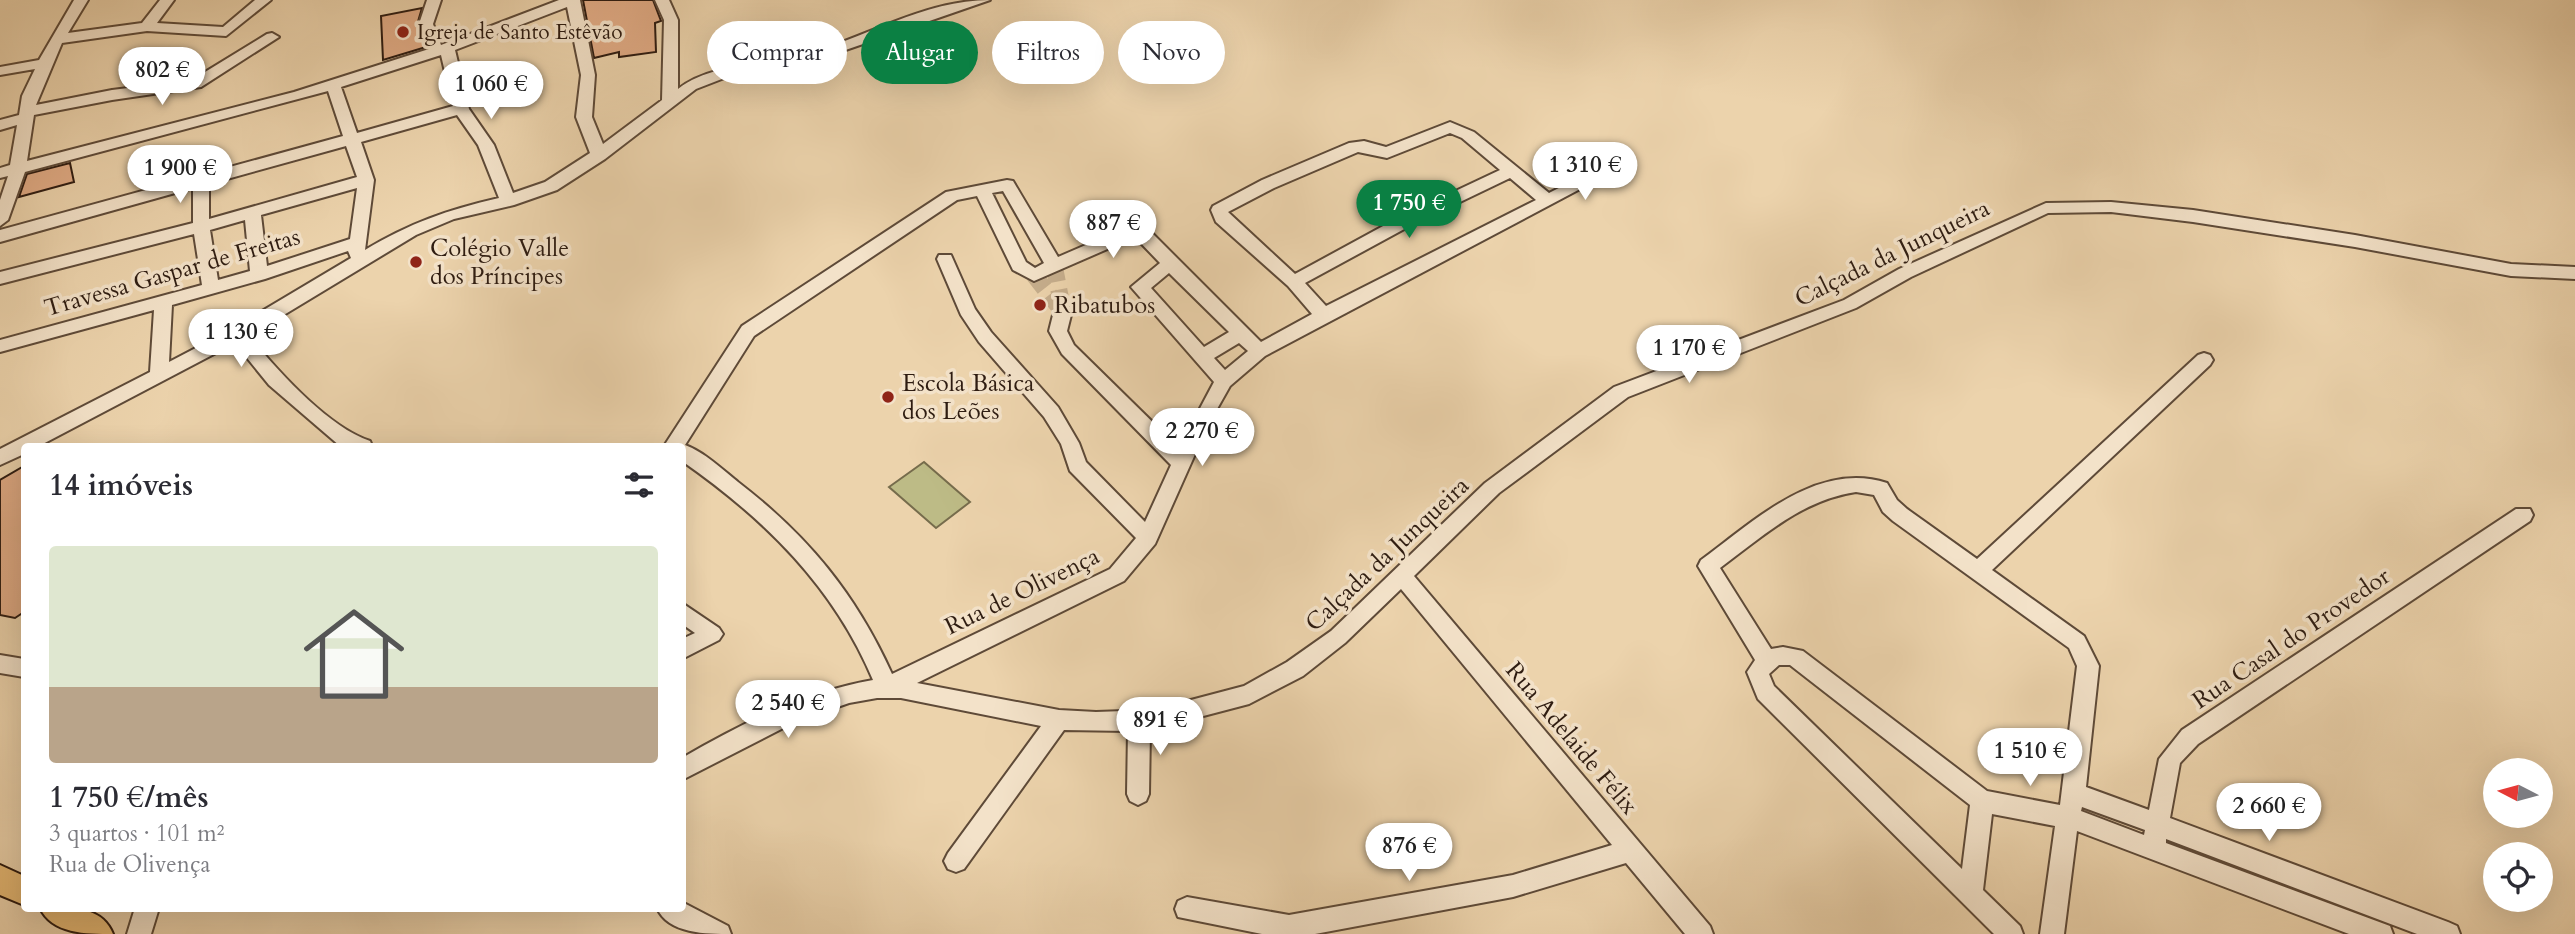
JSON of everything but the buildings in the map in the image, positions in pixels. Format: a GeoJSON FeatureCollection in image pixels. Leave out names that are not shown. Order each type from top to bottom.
{"type":"FeatureCollection","features":[{"type":"Feature","properties":{"kind":"main road"},"geometry":{"type":"LineString","coordinates":[[0,879],[21,890]]}},
{"type":"Feature","properties":{"kind":"main road"},"geometry":{"type":"LineString","coordinates":[[61,912],[93,932]]}},
{"type":"Feature","properties":{"kind":"street"},"geometry":{"type":"LineString","coordinates":[[0,220],[19,168],[26,115],[44,64],[81,0]]}},
{"type":"Feature","properties":{"kind":"street"},"geometry":{"type":"LineString","coordinates":[[148,27],[167,0]]}},
{"type":"Feature","properties":{"kind":"street"},"geometry":{"type":"LineString","coordinates":[[58,38],[148,27],[226,32],[264,0]]}},
{"type":"Feature","properties":{"kind":"street"},"geometry":{"type":"LineString","coordinates":[[434,0],[426,24],[442,51],[461,109],[486,145],[508,201]]}},
{"type":"Feature","properties":{"kind":"street"},"geometry":{"type":"LineString","coordinates":[[0,173],[246,111],[333,85],[442,51],[572,0],[588,75],[584,117],[599,155]]}},
{"type":"Feature","properties":{"kind":"street"},"geometry":{"type":"LineString","coordinates":[[662,0],[671,20],[670,102]]}},
{"type":"Feature","properties":{"kind":"street"},"geometry":{"type":"LineString","coordinates":[[916,0],[923,18]]}},
{"type":"Feature","properties":{"kind":"street"},"geometry":{"type":"LineString","coordinates":[[29,443],[239,334],[410,231],[449,215],[508,201],[551,186],[599,155],[691,86],[724,73],[803,60],[923,18],[984,0]]}},
{"type":"Feature","properties":{"kind":"street"},"geometry":{"type":"LineString","coordinates":[[0,125],[26,115],[112,94],[196,84],[272,37]]}},
{"type":"Feature","properties":{"kind":"street"},"geometry":{"type":"LineString","coordinates":[[0,71],[44,64]]}},
{"type":"Feature","properties":{"kind":"street"},"geometry":{"type":"LineString","coordinates":[[333,85],[366,180],[355,265]]}},
{"type":"Feature","properties":{"kind":"street"},"geometry":{"type":"LineString","coordinates":[[0,236],[351,142],[461,109]]}},
{"type":"Feature","properties":{"kind":"street"},"geometry":{"type":"LineString","coordinates":[[1324,315],[1294,282],[1222,218],[1219,210],[1268,184],[1355,147],[1364,146],[1387,153],[1450,127],[1468,135],[1548,201]]}},
{"type":"Feature","properties":{"kind":"street","name":"Rua de Olivença"},"geometry":{"type":"LineString","coordinates":[[887,687],[1117,575],[1149,538],[1199,424],[1224,381],[1259,351],[1606,171]]}},
{"type":"Feature","properties":{"kind":"street"},"geometry":{"type":"LineString","coordinates":[[1294,282],[1402,223],[1510,172]]}},
{"type":"Feature","properties":{"kind":"street"},"geometry":{"type":"LineString","coordinates":[[201,180],[201,228],[211,287]]}},
{"type":"Feature","properties":{"kind":"street"},"geometry":{"type":"LineString","coordinates":[[0,278],[201,228],[366,180]]}},
{"type":"Feature","properties":{"kind":"street"},"geometry":{"type":"LineString","coordinates":[[677,443],[748,331],[952,196],[1007,185],[1054,265]]}},
{"type":"Feature","properties":{"kind":"street"},"geometry":{"type":"LineString","coordinates":[[982,190],[1019,267],[1034,275],[1138,229],[1259,351]]}},
{"type":"Feature","properties":{"kind":"street","name":"Calçada da Junqueira"},"geometry":{"type":"LineString","coordinates":[[887,687],[1059,720],[1153,720],[1223,703],[1269,684],[1330,643],[1492,488],[1621,392],[1850,304],[1905,273],[2035,211],[2073,205],[2193,216],[2355,241],[2511,271],[2575,273]]}},
{"type":"Feature","properties":{"kind":"street"},"geometry":{"type":"LineString","coordinates":[[253,213],[259,275]]}},
{"type":"Feature","properties":{"kind":"street","name":"Travessa Gaspar de Freitas"},"geometry":{"type":"LineString","coordinates":[[0,346],[259,275],[358,242]]}},
{"type":"Feature","properties":{"kind":"street"},"geometry":{"type":"LineString","coordinates":[[945,259],[967,310],[985,337],[1051,412],[1070,443],[1077,466],[1149,538]]}},
{"type":"Feature","properties":{"kind":"street"},"geometry":{"type":"LineString","coordinates":[[1170,264],[1140,287],[1224,381]]}},
{"type":"Feature","properties":{"kind":"street"},"geometry":{"type":"LineString","coordinates":[[159,375],[163,301]]}},
{"type":"Feature","properties":{"kind":"street"},"geometry":{"type":"LineString","coordinates":[[1063,311],[1058,331],[1068,349],[1182,464]]}},
{"type":"Feature","properties":{"kind":"street"},"geometry":{"type":"LineString","coordinates":[[239,334],[275,380],[352,443]]}},
{"type":"Feature","properties":{"kind":"street"},"geometry":{"type":"LineString","coordinates":[[1203,356],[1240,334]]}},
{"type":"Feature","properties":{"kind":"street"},"geometry":{"type":"LineString","coordinates":[[1978,570],[2204,360]]}},
{"type":"Feature","properties":{"kind":"street"},"geometry":{"type":"LineString","coordinates":[[0,458],[21,447]]}},
{"type":"Feature","properties":{"kind":"street"},"geometry":{"type":"LineString","coordinates":[[686,454],[787,536],[828,580],[877,662],[887,687],[862,690],[794,713],[686,768]]}},
{"type":"Feature","properties":{"kind":"street"},"geometry":{"type":"LineString","coordinates":[[1767,662],[1708,566],[1786,510],[1818,491],[1868,484],[1880,488],[1890,506],[1900,515],[2077,642],[2088,666],[2074,793],[2063,843],[2052,934]]}},
{"type":"Feature","properties":{"kind":"street","name":"Rua Casal do Provedor"},"geometry":{"type":"LineString","coordinates":[[2153,848],[2170,759],[2190,737],[2523,515]]}},
{"type":"Feature","properties":{"kind":"street","name":"Rua Adelaide Félix"},"geometry":{"type":"LineString","coordinates":[[1402,576],[1701,934]]}},
{"type":"Feature","properties":{"kind":"street"},"geometry":{"type":"LineString","coordinates":[[686,615],[712,634],[686,648]]}},
{"type":"Feature","properties":{"kind":"street"},"geometry":{"type":"LineString","coordinates":[[2011,934],[1766,692],[1758,672],[1767,662],[1784,654],[1795,657],[1982,801],[2070,818],[2381,934]]}},
{"type":"Feature","properties":{"kind":"street"},"geometry":{"type":"LineString","coordinates":[[0,664],[21,668]]}},
{"type":"Feature","properties":{"kind":"street"},"geometry":{"type":"LineString","coordinates":[[956,861],[1059,720]]}},
{"type":"Feature","properties":{"kind":"street"},"geometry":{"type":"LineString","coordinates":[[1138,794],[1139,720]]}},
{"type":"Feature","properties":{"kind":"street"},"geometry":{"type":"LineString","coordinates":[[2074,793],[2448,934]]}},
{"type":"Feature","properties":{"kind":"street"},"geometry":{"type":"LineString","coordinates":[[1971,892],[1982,801]]}},
{"type":"Feature","properties":{"kind":"street"},"geometry":{"type":"LineString","coordinates":[[1187,909],[1289,927],[1513,886],[1631,850]]}},
{"type":"Feature","properties":{"kind":"street"},"geometry":{"type":"LineString","coordinates":[[139,934],[145,912]]}},
{"type":"Feature","properties":{"kind":"street"},"geometry":{"type":"LineString","coordinates":[[677,912],[719,934]]}},
{"type":"Feature","properties":{"kind":"shaded area"},"geometry":{"type":"Polygon","coordinates":[[[924,462],[970,502],[936,528],[889,487],[924,462]]]}},
{"type":"Feature","properties":{"kind":"tunnel"},"geometry":{"type":"LineString","coordinates":[[1054,265],[1063,311]]}},
{"type":"Feature","properties":{"kind":"tunnel"},"geometry":{"type":"LineString","coordinates":[[1034,275],[1059,307]]}},
{"type":"Feature","properties":{"kind":"place","name":"Igreja de Santo Estêvão"},"geometry":{"type":"Point","coordinates":[403,32]}},
{"type":"Feature","properties":{"kind":"place","name":"Colégio Valle dos Príncipes"},"geometry":{"type":"Point","coordinates":[416,262]}},
{"type":"Feature","properties":{"kind":"place","name":"Ribatubos"},"geometry":{"type":"Point","coordinates":[1040,305]}},
{"type":"Feature","properties":{"kind":"place","name":"Escola Básica dos Leões"},"geometry":{"type":"Point","coordinates":[888,397]}}]}
